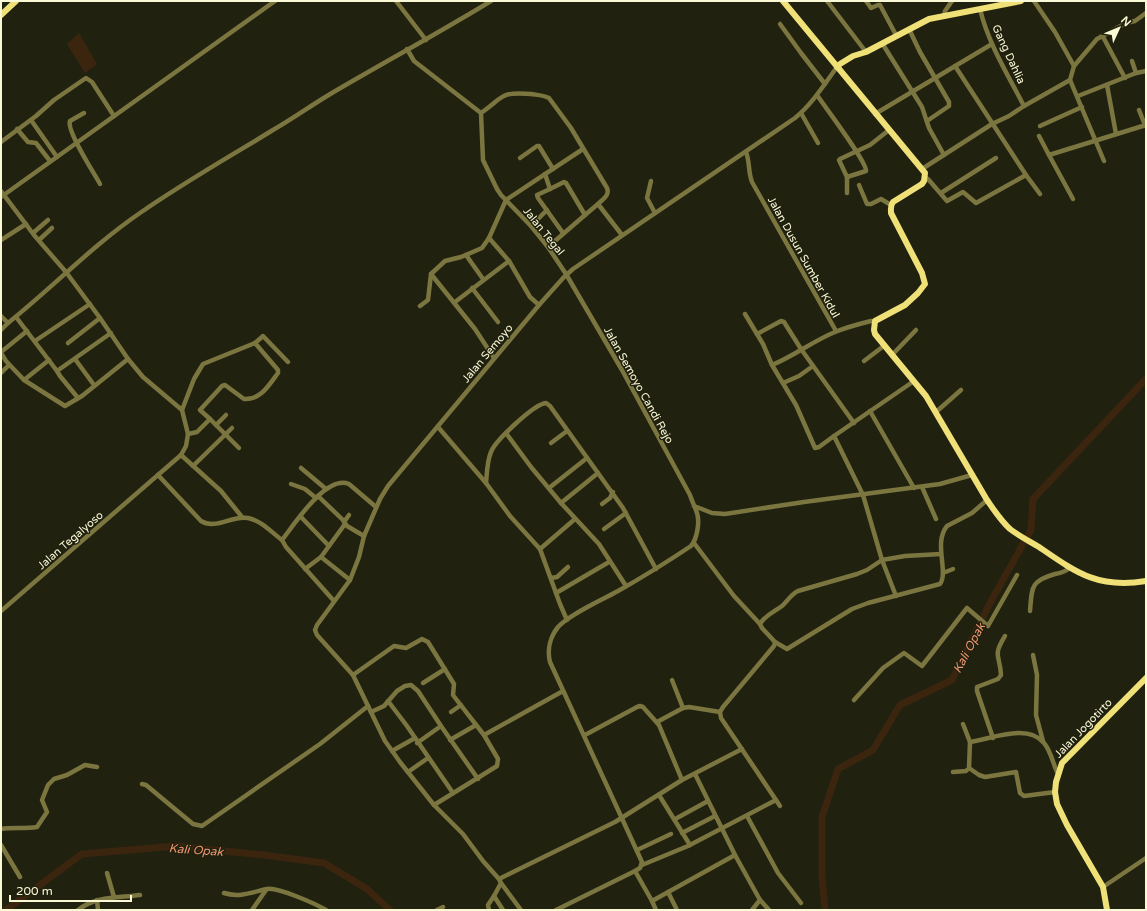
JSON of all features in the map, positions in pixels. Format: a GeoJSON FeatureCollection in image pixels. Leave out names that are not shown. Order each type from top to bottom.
{"type":"FeatureCollection","features":[{"type":"Feature","properties":{"kind":"street"},"geometry":{"type":"LineString","coordinates":[[1,15],[16,1]]}},
{"type":"Feature","properties":{"kind":"street"},"geometry":{"type":"LineString","coordinates":[[182,410],[143,377],[128,359],[66,272],[33,234],[2,194],[57,157],[275,1]]}},
{"type":"Feature","properties":{"kind":"street"},"geometry":{"type":"LineString","coordinates":[[396,1],[426,40]]}},
{"type":"Feature","properties":{"kind":"street"},"geometry":{"type":"LineString","coordinates":[[1,330],[66,272],[139,213],[202,173],[299,115],[325,97],[407,49],[426,40],[491,1]]}},
{"type":"Feature","properties":{"kind":"street"},"geometry":{"type":"LineString","coordinates":[[783,1],[925,173],[922,184],[893,202],[891,205]]}},
{"type":"Feature","properties":{"kind":"street"},"geometry":{"type":"LineString","coordinates":[[827,1],[866,52]]}},
{"type":"Feature","properties":{"kind":"street"},"geometry":{"type":"LineString","coordinates":[[866,1],[870,8],[880,5],[896,35]]}},
{"type":"Feature","properties":{"kind":"street"},"geometry":{"type":"LineString","coordinates":[[944,16],[945,11],[952,1]]}},
{"type":"Feature","properties":{"kind":"street"},"geometry":{"type":"LineString","coordinates":[[837,67],[853,56],[866,52],[929,19],[1021,1]]}},
{"type":"Feature","properties":{"kind":"street"},"geometry":{"type":"LineString","coordinates":[[1034,1],[1055,32],[1074,66]]}},
{"type":"Feature","properties":{"kind":"street","name":"Gang Dahlia"},"geometry":{"type":"LineString","coordinates":[[980,9],[987,33],[1024,106]]}},
{"type":"Feature","properties":{"kind":"street"},"geometry":{"type":"LineString","coordinates":[[1104,161],[1070,80],[1074,66],[1097,39],[1126,23],[1136,21],[1146,13]]}},
{"type":"Feature","properties":{"kind":"street"},"geometry":{"type":"LineString","coordinates":[[780,24],[825,84]]}},
{"type":"Feature","properties":{"kind":"street"},"geometry":{"type":"LineString","coordinates":[[909,29],[920,52],[950,105],[927,121]]}},
{"type":"Feature","properties":{"kind":"street"},"geometry":{"type":"LineString","coordinates":[[1102,35],[1125,78]]}},
{"type":"Feature","properties":{"kind":"street"},"geometry":{"type":"LineString","coordinates":[[882,43],[922,107],[932,135],[944,155]]}},
{"type":"Feature","properties":{"kind":"street"},"geometry":{"type":"LineString","coordinates":[[875,114],[992,44]]}},
{"type":"Feature","properties":{"kind":"street"},"geometry":{"type":"LineString","coordinates":[[407,49],[411,57],[423,68],[481,113]]}},
{"type":"Feature","properties":{"kind":"street"},"geometry":{"type":"LineString","coordinates":[[1132,61],[1136,73]]}},
{"type":"Feature","properties":{"kind":"street"},"geometry":{"type":"LineString","coordinates":[[955,66],[992,124],[1040,194]]}},
{"type":"Feature","properties":{"kind":"street","name":"Jalan Semoyo"},"geometry":{"type":"LineString","coordinates":[[353,675],[317,635],[315,630],[317,625],[350,580],[359,557],[364,536],[376,507],[392,479],[438,427],[494,358],[566,274],[801,113],[817,96],[837,67]]}},
{"type":"Feature","properties":{"kind":"street"},"geometry":{"type":"LineString","coordinates":[[1078,96],[1136,73],[1146,72]]}},
{"type":"Feature","properties":{"kind":"street"},"geometry":{"type":"LineString","coordinates":[[1,142],[31,120],[54,100],[86,78],[92,82],[114,116]]}},
{"type":"Feature","properties":{"kind":"street"},"geometry":{"type":"LineString","coordinates":[[922,169],[992,124],[1009,116],[1070,80]]}},
{"type":"Feature","properties":{"kind":"street"},"geometry":{"type":"LineString","coordinates":[[1107,85],[1116,134]]}},
{"type":"Feature","properties":{"kind":"street"},"geometry":{"type":"LineString","coordinates":[[481,113],[497,99],[508,94],[544,96],[549,98],[571,128],[609,192],[598,204],[548,247]]}},
{"type":"Feature","properties":{"kind":"street"},"geometry":{"type":"LineString","coordinates":[[817,96],[867,170],[847,177]]}},
{"type":"Feature","properties":{"kind":"street"},"geometry":{"type":"LineString","coordinates":[[1040,126],[1082,107]]}},
{"type":"Feature","properties":{"kind":"street"},"geometry":{"type":"LineString","coordinates":[[1049,155],[1146,125],[1139,110]]}},
{"type":"Feature","properties":{"kind":"street"},"geometry":{"type":"LineString","coordinates":[[84,113],[69,122],[69,126],[76,142],[100,184]]}},
{"type":"Feature","properties":{"kind":"street"},"geometry":{"type":"LineString","coordinates":[[481,113],[482,160],[497,189],[506,200]]}},
{"type":"Feature","properties":{"kind":"street"},"geometry":{"type":"LineString","coordinates":[[801,113],[818,143]]}},
{"type":"Feature","properties":{"kind":"street"},"geometry":{"type":"LineString","coordinates":[[31,120],[57,157]]}},
{"type":"Feature","properties":{"kind":"street"},"geometry":{"type":"LineString","coordinates":[[17,129],[28,142],[36,143],[50,161]]}},
{"type":"Feature","properties":{"kind":"street"},"geometry":{"type":"LineString","coordinates":[[847,193],[847,177],[839,160],[874,143],[889,130]]}},
{"type":"Feature","properties":{"kind":"street"},"geometry":{"type":"LineString","coordinates":[[1039,136],[1073,199]]}},
{"type":"Feature","properties":{"kind":"street"},"geometry":{"type":"LineString","coordinates":[[520,158],[539,146],[553,169]]}},
{"type":"Feature","properties":{"kind":"street"},"geometry":{"type":"LineString","coordinates":[[420,306],[428,300],[431,274],[445,261],[466,255],[482,248],[489,238],[506,200],[583,149]]}},
{"type":"Feature","properties":{"kind":"street","name":"Jalan Dusun Sumber Kidul"},"geometry":{"type":"LineString","coordinates":[[746,152],[749,159],[749,172],[752,182],[836,331],[875,321]]}},
{"type":"Feature","properties":{"kind":"street"},"geometry":{"type":"LineString","coordinates":[[941,193],[996,158]]}},
{"type":"Feature","properties":{"kind":"street"},"geometry":{"type":"LineString","coordinates":[[545,174],[550,189]]}},
{"type":"Feature","properties":{"kind":"street"},"geometry":{"type":"LineString","coordinates":[[925,177],[947,201],[963,192],[976,203],[1026,175]]}},
{"type":"Feature","properties":{"kind":"street"},"geometry":{"type":"LineString","coordinates":[[651,181],[647,198],[655,213]]}},
{"type":"Feature","properties":{"kind":"street"},"geometry":{"type":"LineString","coordinates":[[563,233],[537,195],[564,182],[585,215]]}},
{"type":"Feature","properties":{"kind":"street"},"geometry":{"type":"LineString","coordinates":[[859,185],[867,204],[871,204],[881,199],[891,205]]}},
{"type":"Feature","properties":{"kind":"street","name":"Jalan Tegal"},"geometry":{"type":"LineString","coordinates":[[506,200],[531,226],[548,247],[566,274]]}},
{"type":"Feature","properties":{"kind":"street"},"geometry":{"type":"LineString","coordinates":[[598,204],[622,235]]}},
{"type":"Feature","properties":{"kind":"street"},"geometry":{"type":"LineString","coordinates":[[891,205],[892,213],[919,267],[925,284],[905,305],[875,321],[874,330],[936,412],[987,500],[1004,523],[1016,533],[1070,568],[1088,577],[1103,581],[1129,584],[1146,580]]}},
{"type":"Feature","properties":{"kind":"street"},"geometry":{"type":"LineString","coordinates":[[531,226],[547,210]]}},
{"type":"Feature","properties":{"kind":"street"},"geometry":{"type":"LineString","coordinates":[[33,234],[48,220]]}},
{"type":"Feature","properties":{"kind":"street"},"geometry":{"type":"LineString","coordinates":[[1,240],[26,224]]}},
{"type":"Feature","properties":{"kind":"street"},"geometry":{"type":"LineString","coordinates":[[39,240],[52,228]]}},
{"type":"Feature","properties":{"kind":"street"},"geometry":{"type":"LineString","coordinates":[[489,238],[509,261],[530,297],[539,305]]}},
{"type":"Feature","properties":{"kind":"street"},"geometry":{"type":"LineString","coordinates":[[466,255],[483,279]]}},
{"type":"Feature","properties":{"kind":"street"},"geometry":{"type":"LineString","coordinates":[[455,302],[483,279],[509,261]]}},
{"type":"Feature","properties":{"kind":"street"},"geometry":{"type":"LineString","coordinates":[[431,274],[475,328],[494,358]]}},
{"type":"Feature","properties":{"kind":"street","name":"Jalan Semoyo Candi Rejo"},"geometry":{"type":"LineString","coordinates":[[566,274],[622,370],[690,495],[698,514],[694,543]]}},
{"type":"Feature","properties":{"kind":"street"},"geometry":{"type":"LineString","coordinates":[[472,288],[498,322]]}},
{"type":"Feature","properties":{"kind":"street"},"geometry":{"type":"LineString","coordinates":[[35,341],[90,304]]}},
{"type":"Feature","properties":{"kind":"street"},"geometry":{"type":"LineString","coordinates":[[745,314],[757,334],[772,365],[796,405],[815,448],[819,447],[914,381]]}},
{"type":"Feature","properties":{"kind":"street"},"geometry":{"type":"LineString","coordinates":[[1,316],[8,323]]}},
{"type":"Feature","properties":{"kind":"street"},"geometry":{"type":"LineString","coordinates":[[16,317],[78,398]]}},
{"type":"Feature","properties":{"kind":"street"},"geometry":{"type":"LineString","coordinates":[[68,343],[100,318]]}},
{"type":"Feature","properties":{"kind":"street"},"geometry":{"type":"LineString","coordinates":[[757,334],[782,321],[854,423]]}},
{"type":"Feature","properties":{"kind":"street"},"geometry":{"type":"LineString","coordinates":[[892,355],[916,330]]}},
{"type":"Feature","properties":{"kind":"street"},"geometry":{"type":"LineString","coordinates":[[27,331],[1,352],[9,365],[24,380],[64,406],[78,398],[128,359]]}},
{"type":"Feature","properties":{"kind":"street"},"geometry":{"type":"LineString","coordinates":[[772,365],[836,331]]}},
{"type":"Feature","properties":{"kind":"street"},"geometry":{"type":"LineString","coordinates":[[57,371],[111,334]]}},
{"type":"Feature","properties":{"kind":"street"},"geometry":{"type":"LineString","coordinates":[[242,517],[221,491],[180,455],[186,446],[188,434],[182,410],[194,379],[203,364],[255,343],[263,336],[288,362]]}},
{"type":"Feature","properties":{"kind":"street"},"geometry":{"type":"LineString","coordinates":[[239,448],[200,410],[222,386],[225,385],[244,399],[256,398],[261,395],[278,373],[278,370],[255,343]]}},
{"type":"Feature","properties":{"kind":"street"},"geometry":{"type":"LineString","coordinates":[[864,361],[884,345]]}},
{"type":"Feature","properties":{"kind":"street"},"geometry":{"type":"LineString","coordinates":[[75,359],[94,385]]}},
{"type":"Feature","properties":{"kind":"street"},"geometry":{"type":"LineString","coordinates":[[24,380],[49,360]]}},
{"type":"Feature","properties":{"kind":"street"},"geometry":{"type":"LineString","coordinates":[[1,373],[9,365]]}},
{"type":"Feature","properties":{"kind":"street"},"geometry":{"type":"LineString","coordinates":[[783,383],[799,376],[813,366]]}},
{"type":"Feature","properties":{"kind":"street"},"geometry":{"type":"LineString","coordinates":[[936,412],[961,390]]}},
{"type":"Feature","properties":{"kind":"street"},"geometry":{"type":"LineString","coordinates":[[486,483],[488,458],[494,445],[528,413],[543,403],[546,403],[613,492],[656,569]]}},
{"type":"Feature","properties":{"kind":"street"},"geometry":{"type":"LineString","coordinates":[[870,411],[914,488]]}},
{"type":"Feature","properties":{"kind":"street"},"geometry":{"type":"LineString","coordinates":[[216,425],[226,415]]}},
{"type":"Feature","properties":{"kind":"street"},"geometry":{"type":"LineString","coordinates":[[188,434],[197,432],[210,419]]}},
{"type":"Feature","properties":{"kind":"street"},"geometry":{"type":"LineString","coordinates":[[438,427],[486,483],[510,516],[540,549],[567,620]]}},
{"type":"Feature","properties":{"kind":"street"},"geometry":{"type":"LineString","coordinates":[[193,466],[232,428]]}},
{"type":"Feature","properties":{"kind":"street"},"geometry":{"type":"LineString","coordinates":[[551,443],[567,431]]}},
{"type":"Feature","properties":{"kind":"street"},"geometry":{"type":"LineString","coordinates":[[506,433],[561,503],[594,538],[626,586]]}},
{"type":"Feature","properties":{"kind":"street"},"geometry":{"type":"LineString","coordinates":[[834,436],[863,495],[882,560],[896,596]]}},
{"type":"Feature","properties":{"kind":"street","name":"Jalan Tegalyoso"},"geometry":{"type":"LineString","coordinates":[[1,611],[180,455]]}},
{"type":"Feature","properties":{"kind":"street"},"geometry":{"type":"LineString","coordinates":[[549,488],[587,458]]}},
{"type":"Feature","properties":{"kind":"street"},"geometry":{"type":"LineString","coordinates":[[301,468],[326,489]]}},
{"type":"Feature","properties":{"kind":"street"},"geometry":{"type":"LineString","coordinates":[[561,503],[598,473]]}},
{"type":"Feature","properties":{"kind":"street"},"geometry":{"type":"LineString","coordinates":[[158,475],[201,521],[206,524],[214,524],[242,517],[260,522],[281,539],[305,569],[334,601]]}},
{"type":"Feature","properties":{"kind":"street"},"geometry":{"type":"LineString","coordinates":[[694,506],[712,513],[722,514],[922,487],[940,484],[972,475]]}},
{"type":"Feature","properties":{"kind":"street"},"geometry":{"type":"LineString","coordinates":[[281,539],[317,497],[326,489],[338,483],[346,483],[354,487],[376,507]]}},
{"type":"Feature","properties":{"kind":"street"},"geometry":{"type":"LineString","coordinates":[[291,484],[305,489],[317,497],[344,523],[364,536]]}},
{"type":"Feature","properties":{"kind":"street"},"geometry":{"type":"LineString","coordinates":[[922,487],[936,519]]}},
{"type":"Feature","properties":{"kind":"street"},"geometry":{"type":"LineString","coordinates":[[602,504],[610,498],[613,492]]}},
{"type":"Feature","properties":{"kind":"street"},"geometry":{"type":"LineString","coordinates":[[642,865],[642,860],[550,662],[550,643],[556,630],[567,620],[656,569],[694,543],[734,596],[762,628],[775,642],[784,648],[787,648],[852,609],[940,584],[943,580],[941,554],[943,533],[947,526],[972,513],[987,500]]}},
{"type":"Feature","properties":{"kind":"street"},"geometry":{"type":"LineString","coordinates":[[604,529],[626,513]]}},
{"type":"Feature","properties":{"kind":"street"},"geometry":{"type":"LineString","coordinates":[[305,569],[320,557],[329,546],[350,514]]}},
{"type":"Feature","properties":{"kind":"street"},"geometry":{"type":"LineString","coordinates":[[301,517],[329,546]]}},
{"type":"Feature","properties":{"kind":"street"},"geometry":{"type":"LineString","coordinates":[[540,549],[575,519]]}},
{"type":"Feature","properties":{"kind":"street"},"geometry":{"type":"LineString","coordinates":[[760,624],[768,614],[783,605],[792,594],[798,591],[857,574],[867,570],[882,560],[905,556],[941,554]]}},
{"type":"Feature","properties":{"kind":"street"},"geometry":{"type":"LineString","coordinates":[[320,557],[350,580]]}},
{"type":"Feature","properties":{"kind":"street"},"geometry":{"type":"LineString","coordinates":[[556,593],[609,562]]}},
{"type":"Feature","properties":{"kind":"street"},"geometry":{"type":"LineString","coordinates":[[551,578],[557,576],[568,568]]}},
{"type":"Feature","properties":{"kind":"street"},"geometry":{"type":"LineString","coordinates":[[1030,611],[1032,589],[1037,582],[1042,578],[1070,568]]}},
{"type":"Feature","properties":{"kind":"street"},"geometry":{"type":"LineString","coordinates":[[943,573],[953,569]]}},
{"type":"Feature","properties":{"kind":"street"},"geometry":{"type":"LineString","coordinates":[[854,700],[883,668],[904,653],[922,666],[967,608],[988,626],[1017,575]]}},
{"type":"Feature","properties":{"kind":"street"},"geometry":{"type":"LineString","coordinates":[[993,738],[977,687],[998,679],[1001,675],[997,653],[1005,636]]}},
{"type":"Feature","properties":{"kind":"street"},"geometry":{"type":"LineString","coordinates":[[434,805],[453,792],[478,779],[497,766],[498,763],[497,758],[484,735],[454,695],[454,684],[445,669],[428,642],[422,639],[406,648],[394,646],[353,675],[384,741],[434,805],[457,828],[500,881],[521,910]]}},
{"type":"Feature","properties":{"kind":"street"},"geometry":{"type":"LineString","coordinates":[[720,712],[771,651],[775,642]]}},
{"type":"Feature","properties":{"kind":"street"},"geometry":{"type":"LineString","coordinates":[[1033,655],[1037,675],[1036,715],[1044,743],[1058,774]]}},
{"type":"Feature","properties":{"kind":"street"},"geometry":{"type":"LineString","coordinates":[[423,683],[445,669]]}},
{"type":"Feature","properties":{"kind":"street","name":"Jalan Jogotirto"},"geometry":{"type":"LineString","coordinates":[[1107,910],[1102,887],[1057,804],[1055,792],[1058,774],[1062,763],[1146,678]]}},
{"type":"Feature","properties":{"kind":"street"},"geometry":{"type":"LineString","coordinates":[[672,680],[683,708]]}},
{"type":"Feature","properties":{"kind":"street"},"geometry":{"type":"LineString","coordinates":[[371,712],[384,706],[397,691],[405,686],[411,685],[418,691],[440,726],[478,779]]}},
{"type":"Feature","properties":{"kind":"street"},"geometry":{"type":"LineString","coordinates":[[484,735],[563,691]]}},
{"type":"Feature","properties":{"kind":"street"},"geometry":{"type":"LineString","coordinates":[[388,701],[453,792]]}},
{"type":"Feature","properties":{"kind":"street"},"geometry":{"type":"LineString","coordinates":[[451,712],[461,705]]}},
{"type":"Feature","properties":{"kind":"street"},"geometry":{"type":"LineString","coordinates":[[142,784],[146,785],[193,824],[202,826],[320,744],[368,706]]}},
{"type":"Feature","properties":{"kind":"street"},"geometry":{"type":"LineString","coordinates":[[584,736],[640,706],[643,707],[657,722],[682,780]]}},
{"type":"Feature","properties":{"kind":"street"},"geometry":{"type":"LineString","coordinates":[[657,722],[683,708],[689,707],[720,712]]}},
{"type":"Feature","properties":{"kind":"street"},"geometry":{"type":"LineString","coordinates":[[720,712],[722,718],[780,806]]}},
{"type":"Feature","properties":{"kind":"street"},"geometry":{"type":"LineString","coordinates":[[963,724],[970,742],[969,768]]}},
{"type":"Feature","properties":{"kind":"street"},"geometry":{"type":"LineString","coordinates":[[450,740],[476,725]]}},
{"type":"Feature","properties":{"kind":"street"},"geometry":{"type":"LineString","coordinates":[[392,751],[416,740],[440,726]]}},
{"type":"Feature","properties":{"kind":"street"},"geometry":{"type":"LineString","coordinates":[[970,742],[1023,732],[1036,735],[1044,743]]}},
{"type":"Feature","properties":{"kind":"street"},"geometry":{"type":"LineString","coordinates":[[488,910],[488,906],[500,881],[622,818],[682,780],[742,749]]}},
{"type":"Feature","properties":{"kind":"street"},"geometry":{"type":"LineString","coordinates":[[408,772],[428,758]]}},
{"type":"Feature","properties":{"kind":"street"},"geometry":{"type":"LineString","coordinates":[[1052,758],[1062,763]]}},
{"type":"Feature","properties":{"kind":"street"},"geometry":{"type":"LineString","coordinates":[[1,829],[25,829],[36,827],[47,812],[42,800],[51,781],[85,765],[97,767]]}},
{"type":"Feature","properties":{"kind":"street"},"geometry":{"type":"LineString","coordinates":[[953,772],[966,771],[969,768]]}},
{"type":"Feature","properties":{"kind":"street"},"geometry":{"type":"LineString","coordinates":[[969,768],[985,777],[1016,772],[1020,793],[1024,796],[1055,792]]}},
{"type":"Feature","properties":{"kind":"street"},"geometry":{"type":"LineString","coordinates":[[695,774],[735,856],[760,900],[769,910]]}},
{"type":"Feature","properties":{"kind":"street"},"geometry":{"type":"LineString","coordinates":[[659,795],[690,845]]}},
{"type":"Feature","properties":{"kind":"street"},"geometry":{"type":"LineString","coordinates":[[556,910],[635,871],[642,865],[690,845],[722,829],[776,800]]}},
{"type":"Feature","properties":{"kind":"street"},"geometry":{"type":"LineString","coordinates":[[677,818],[708,801]]}},
{"type":"Feature","properties":{"kind":"street"},"geometry":{"type":"LineString","coordinates":[[682,832],[715,816]]}},
{"type":"Feature","properties":{"kind":"street"},"geometry":{"type":"LineString","coordinates":[[747,816],[778,873],[801,903]]}},
{"type":"Feature","properties":{"kind":"street"},"geometry":{"type":"LineString","coordinates":[[637,850],[671,834]]}},
{"type":"Feature","properties":{"kind":"street"},"geometry":{"type":"LineString","coordinates":[[1,845],[20,877]]}},
{"type":"Feature","properties":{"kind":"street"},"geometry":{"type":"LineString","coordinates":[[652,902],[735,856]]}},
{"type":"Feature","properties":{"kind":"street"},"geometry":{"type":"LineString","coordinates":[[1102,887],[1146,858]]}},
{"type":"Feature","properties":{"kind":"street"},"geometry":{"type":"LineString","coordinates":[[635,871],[656,910]]}},
{"type":"Feature","properties":{"kind":"street"},"geometry":{"type":"LineString","coordinates":[[107,873],[114,897]]}},
{"type":"Feature","properties":{"kind":"street"},"geometry":{"type":"LineString","coordinates":[[224,893],[235,895],[270,889],[300,897],[326,910]]}},
{"type":"Feature","properties":{"kind":"street"},"geometry":{"type":"LineString","coordinates":[[252,910],[266,890]]}},
{"type":"Feature","properties":{"kind":"street"},"geometry":{"type":"LineString","coordinates":[[668,892],[677,910]]}},
{"type":"Feature","properties":{"kind":"street"},"geometry":{"type":"LineString","coordinates":[[78,910],[86,904],[97,900],[110,897],[118,898],[140,895]]}},
{"type":"Feature","properties":{"kind":"street"},"geometry":{"type":"LineString","coordinates":[[494,896],[503,910]]}},
{"type":"Feature","properties":{"kind":"street"},"geometry":{"type":"LineString","coordinates":[[97,900],[98,910]]}},
{"type":"Feature","properties":{"kind":"street"},"geometry":{"type":"LineString","coordinates":[[752,910],[760,900]]}},
{"type":"Feature","properties":{"kind":"street"},"geometry":{"type":"LineString","coordinates":[[438,910],[443,907]]}},
{"type":"Feature","properties":{"kind":"shaded area"},"geometry":{"type":"Polygon","coordinates":[[[79,33],[97,64],[85,73],[67,44],[79,33]]]}},
{"type":"Feature","properties":{"kind":"waterway","name":"Kali Opak"},"geometry":{"type":"LineString","coordinates":[[825,910],[822,875],[822,817],[838,769],[873,750],[900,705],[952,680],[990,603],[1031,530],[1033,499],[1146,379]]}},
{"type":"Feature","properties":{"kind":"waterway","name":"Kali Opak"},"geometry":{"type":"LineString","coordinates":[[6,910],[82,854],[176,846],[324,863],[367,889],[390,910]]}}]}
